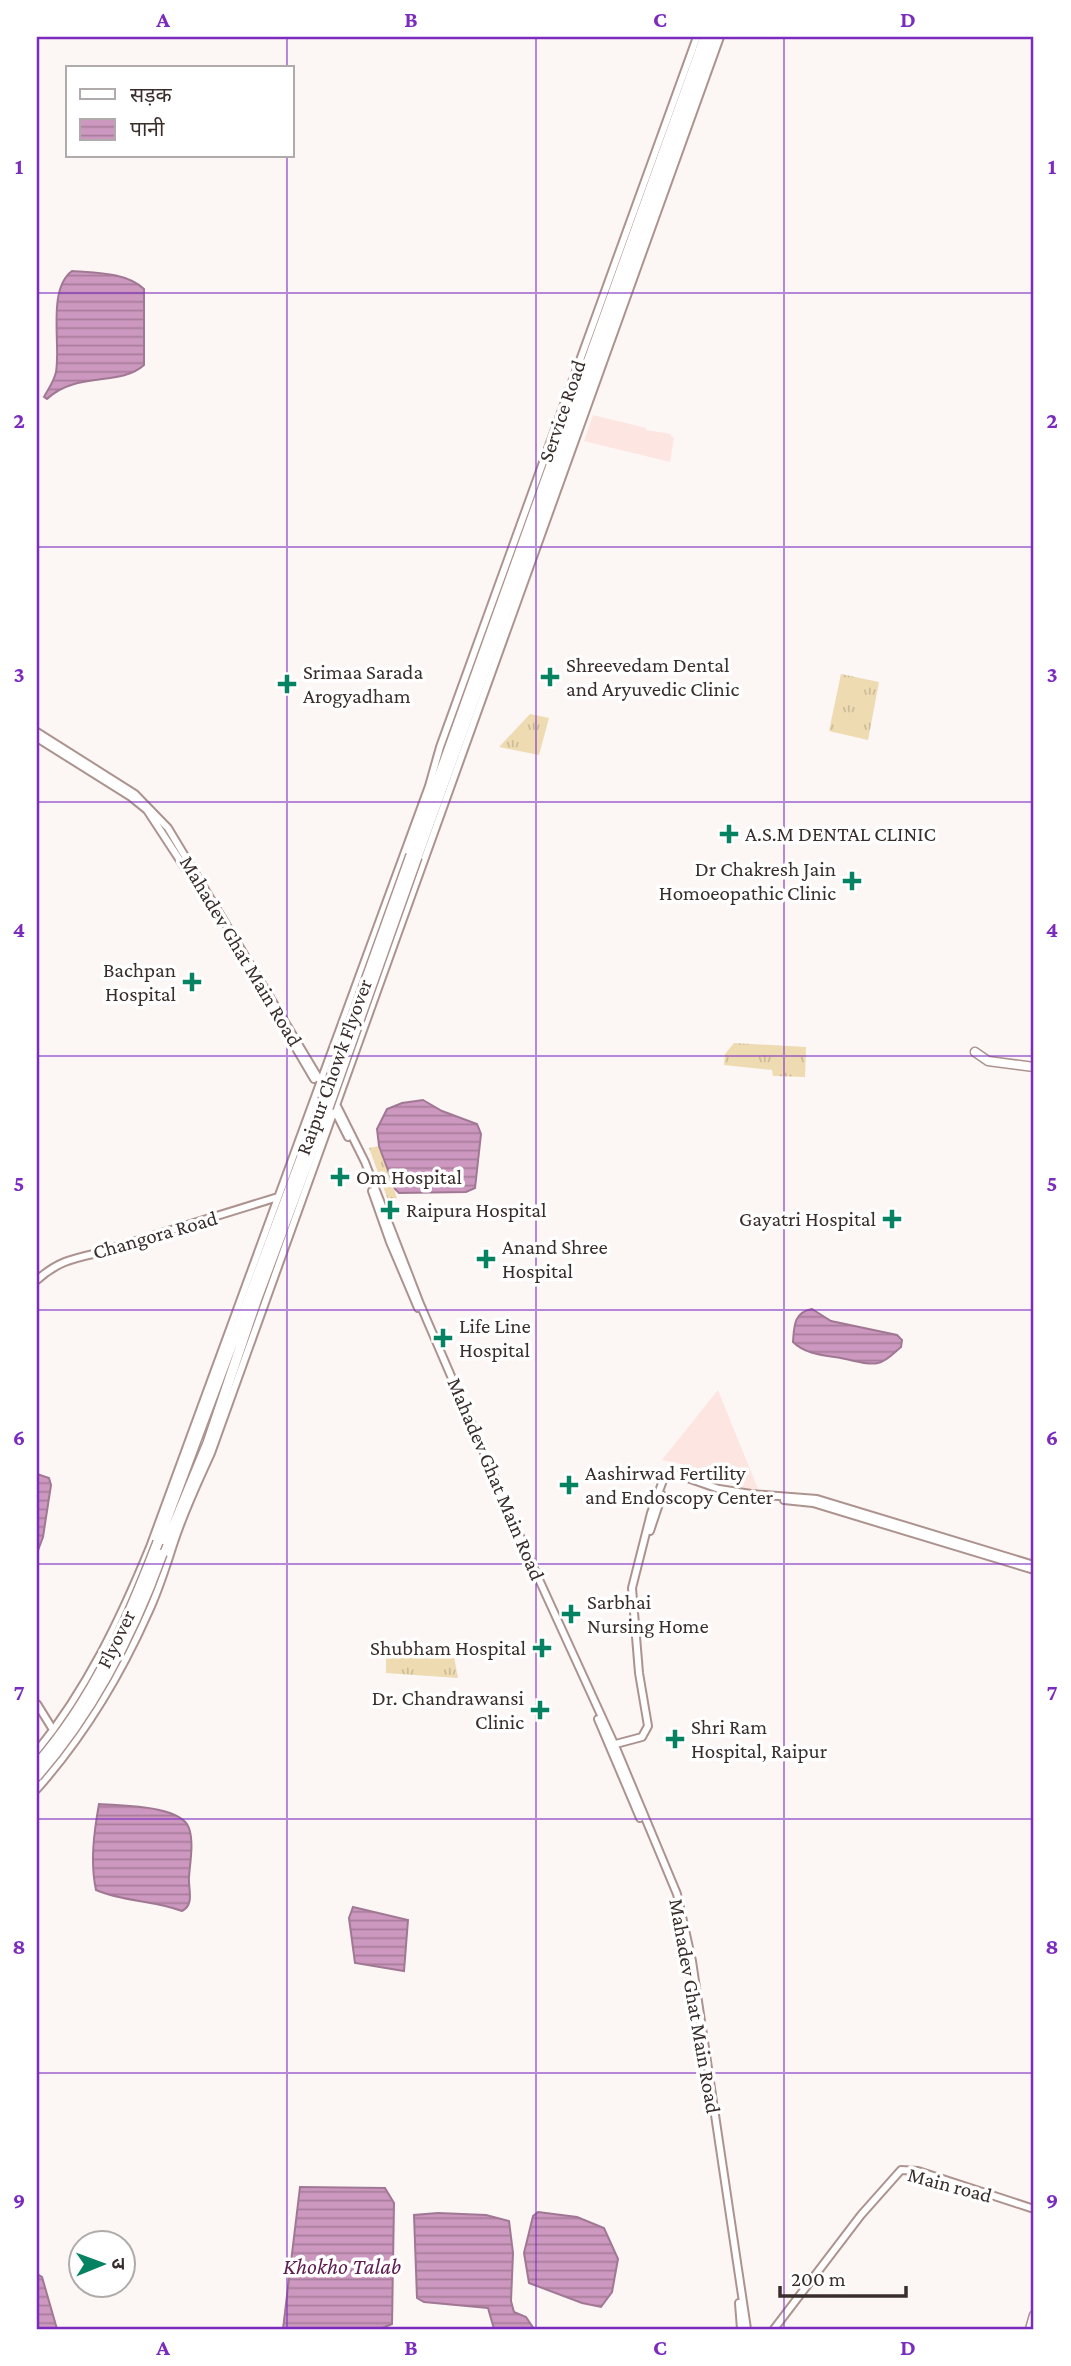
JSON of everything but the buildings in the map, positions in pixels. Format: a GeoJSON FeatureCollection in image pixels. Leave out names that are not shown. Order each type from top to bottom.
{"type":"FeatureCollection","features":[{"type":"Feature","properties":{"kind":"highway","name":"Raipur Chowk Flyover"},"geometry":{"type":"LineString","coordinates":[[170,1501],[228,1344],[252,1300],[414,856],[432,787],[705,37]]}},
{"type":"Feature","properties":{"kind":"highway","name":"Raipur Chowk Flyover"},"geometry":{"type":"LineString","coordinates":[[414,856],[441,807],[713,37]]}},
{"type":"Feature","properties":{"kind":"highway","name":"Raipur Chowk Flyover"},"geometry":{"type":"LineString","coordinates":[[168,1538],[241,1357],[252,1300]]}},
{"type":"Feature","properties":{"kind":"highway","name":"Flyover"},"geometry":{"type":"LineString","coordinates":[[37,1764],[59,1739],[107,1661],[138,1594],[170,1501]]}},
{"type":"Feature","properties":{"kind":"highway","name":"Flyover"},"geometry":{"type":"LineString","coordinates":[[37,1776],[63,1746],[108,1675],[132,1631],[168,1538]]}},
{"type":"Feature","properties":{"kind":"main road"},"geometry":{"type":"LineString","coordinates":[[975,1050],[988,1061],[1034,1065]]}},
{"type":"Feature","properties":{"kind":"main road"},"geometry":{"type":"LineString","coordinates":[[1030,2329],[1034,2315]]}},
{"type":"Feature","properties":{"kind":"street","name":"Service Road"},"geometry":{"type":"LineString","coordinates":[[228,1344],[278,1197],[432,787],[440,747],[696,37]]}},
{"type":"Feature","properties":{"kind":"street"},"geometry":{"type":"LineString","coordinates":[[37,1789],[64,1758],[105,1695],[149,1612],[241,1357],[336,1108],[441,807],[720,37]]}},
{"type":"Feature","properties":{"kind":"street","name":"Mahadev Ghat Main Road"},"geometry":{"type":"LineString","coordinates":[[37,732],[135,794],[168,828],[336,1108],[365,1162],[420,1304],[662,1856],[683,1914],[747,2329]]}},
{"type":"Feature","properties":{"kind":"street"},"geometry":{"type":"LineString","coordinates":[[37,738],[131,797],[146,810],[232,940],[320,1083]]}},
{"type":"Feature","properties":{"kind":"street","name":"Changora Road"},"geometry":{"type":"LineString","coordinates":[[37,1280],[52,1266],[69,1259],[97,1254],[278,1197]]}},
{"type":"Feature","properties":{"kind":"street"},"geometry":{"type":"LineString","coordinates":[[613,1747],[642,1737],[648,1726],[639,1673],[632,1588],[651,1513],[665,1475],[676,1474],[719,1489],[817,1499],[1034,1565]]}},
{"type":"Feature","properties":{"kind":"street"},"geometry":{"type":"LineString","coordinates":[[613,1747],[644,1739],[651,1730],[643,1679],[636,1587],[656,1513],[668,1478],[672,1476],[718,1492],[742,1497],[813,1503],[1034,1570]]}},
{"type":"Feature","properties":{"kind":"street"},"geometry":{"type":"LineString","coordinates":[[37,1751],[89,1677],[110,1639],[170,1501]]}},
{"type":"Feature","properties":{"kind":"street"},"geometry":{"type":"LineString","coordinates":[[37,1704],[53,1730],[64,1758]]}},
{"type":"Feature","properties":{"kind":"street"},"geometry":{"type":"LineString","coordinates":[[613,1747],[626,1788],[666,1874],[680,1919],[741,2329]]}},
{"type":"Feature","properties":{"kind":"street","name":"Main road"},"geometry":{"type":"LineString","coordinates":[[774,2329],[861,2215],[901,2169],[918,2171],[1034,2209]]}},
{"type":"Feature","properties":{"kind":"shaded area"},"geometry":{"type":"Polygon","coordinates":[[[593,415],[671,434],[674,438],[670,462],[584,441],[593,415]]]}},
{"type":"Feature","properties":{"kind":"shaded area"},"geometry":{"type":"Polygon","coordinates":[[[718,1390],[760,1494],[681,1464],[662,1460],[718,1390]]]}},
{"type":"Feature","properties":{"kind":"green space"},"geometry":{"type":"Polygon","coordinates":[[[841,674],[879,682],[868,740],[829,731],[841,674]]]}},
{"type":"Feature","properties":{"kind":"green space"},"geometry":{"type":"Polygon","coordinates":[[[530,714],[549,718],[539,755],[499,747],[530,714]]]}},
{"type":"Feature","properties":{"kind":"green space"},"geometry":{"type":"Polygon","coordinates":[[[734,1043],[806,1047],[805,1077],[773,1076],[772,1070],[724,1065],[725,1054],[734,1043]]]}},
{"type":"Feature","properties":{"kind":"green space"},"geometry":{"type":"Polygon","coordinates":[[[379,1146],[397,1198],[388,1200],[369,1148],[379,1146]]]}},
{"type":"Feature","properties":{"kind":"green space"},"geometry":{"type":"Polygon","coordinates":[[[386,1653],[454,1657],[458,1678],[386,1673],[386,1653]]]}},
{"type":"Feature","properties":{"kind":"water"},"geometry":{"type":"Polygon","coordinates":[[[72,271],[119,276],[144,289],[144,365],[123,376],[71,385],[47,399],[44,397],[56,372],[57,304],[64,279],[72,271]]]}},
{"type":"Feature","properties":{"kind":"water"},"geometry":{"type":"Polygon","coordinates":[[[423,1100],[442,1111],[477,1124],[481,1134],[475,1188],[466,1192],[399,1193],[395,1189],[379,1146],[377,1129],[387,1109],[402,1103],[423,1100]]]}},
{"type":"Feature","properties":{"kind":"water"},"geometry":{"type":"Polygon","coordinates":[[[812,1309],[831,1321],[897,1335],[902,1340],[901,1347],[884,1361],[874,1364],[806,1350],[793,1342],[794,1331],[798,1317],[812,1309]]]}},
{"type":"Feature","properties":{"kind":"water"},"geometry":{"type":"Polygon","coordinates":[[[37,1474],[49,1478],[51,1485],[43,1537],[37,1553],[37,1474]]]}},
{"type":"Feature","properties":{"kind":"water"},"geometry":{"type":"Polygon","coordinates":[[[99,1804],[149,1808],[184,1820],[189,1828],[191,1846],[190,1900],[186,1908],[182,1911],[96,1890],[93,1858],[99,1804]]]}},
{"type":"Feature","properties":{"kind":"water"},"geometry":{"type":"Polygon","coordinates":[[[353,1907],[408,1920],[404,1971],[355,1963],[349,1918],[353,1907]]]}},
{"type":"Feature","properties":{"kind":"water","name":"Khokho Talab"},"geometry":{"type":"Polygon","coordinates":[[[300,2187],[385,2188],[394,2203],[392,2324],[380,2329],[283,2329],[300,2187]]]}},
{"type":"Feature","properties":{"kind":"water"},"geometry":{"type":"Polygon","coordinates":[[[538,2212],[577,2217],[604,2228],[618,2259],[612,2292],[601,2307],[582,2303],[529,2283],[524,2253],[533,2216],[538,2212]]]}},
{"type":"Feature","properties":{"kind":"water"},"geometry":{"type":"Polygon","coordinates":[[[414,2215],[486,2215],[509,2221],[513,2253],[511,2301],[514,2312],[526,2317],[534,2329],[494,2329],[488,2308],[424,2302],[417,2298],[414,2215]]]}},
{"type":"Feature","properties":{"kind":"water"},"geometry":{"type":"Polygon","coordinates":[[[37,2274],[42,2277],[57,2329],[37,2329],[37,2274]]]}},
{"type":"Feature","properties":{"kind":"place","name":"Shreevedam Dental and Aryuvedic Clinic"},"geometry":{"type":"Point","coordinates":[550,677]}},
{"type":"Feature","properties":{"kind":"place","name":"Srimaa Sarada Arogyadham"},"geometry":{"type":"Point","coordinates":[287,684]}},
{"type":"Feature","properties":{"kind":"place","name":"A.S.M DENTAL CLINIC"},"geometry":{"type":"Point","coordinates":[729,834]}},
{"type":"Feature","properties":{"kind":"place","name":"Dr Chakresh Jain Homoeopathic Clinic"},"geometry":{"type":"Point","coordinates":[852,881]}},
{"type":"Feature","properties":{"kind":"place","name":"Bachpan Hospital"},"geometry":{"type":"Point","coordinates":[192,982]}},
{"type":"Feature","properties":{"kind":"place","name":"Om Hospital"},"geometry":{"type":"Point","coordinates":[340,1177]}},
{"type":"Feature","properties":{"kind":"place","name":"Raipura Hospital"},"geometry":{"type":"Point","coordinates":[390,1210]}},
{"type":"Feature","properties":{"kind":"place","name":"Gayatri Hospital"},"geometry":{"type":"Point","coordinates":[892,1219]}},
{"type":"Feature","properties":{"kind":"place","name":"Anand Shree Hospital"},"geometry":{"type":"Point","coordinates":[486,1259]}},
{"type":"Feature","properties":{"kind":"place","name":"Life Line Hospital"},"geometry":{"type":"Point","coordinates":[443,1338]}},
{"type":"Feature","properties":{"kind":"place","name":"Aashirwad Fertility and Endoscopy Center"},"geometry":{"type":"Point","coordinates":[569,1485]}},
{"type":"Feature","properties":{"kind":"place","name":"Sarbhai Nursing Home"},"geometry":{"type":"Point","coordinates":[571,1614]}},
{"type":"Feature","properties":{"kind":"place","name":"Shubham Hospital"},"geometry":{"type":"Point","coordinates":[542,1648]}},
{"type":"Feature","properties":{"kind":"place","name":"Dr. Chandrawansi Clinic"},"geometry":{"type":"Point","coordinates":[540,1710]}},
{"type":"Feature","properties":{"kind":"place","name":"Shri Ram Hospital, Raipur"},"geometry":{"type":"Point","coordinates":[675,1739]}}]}
